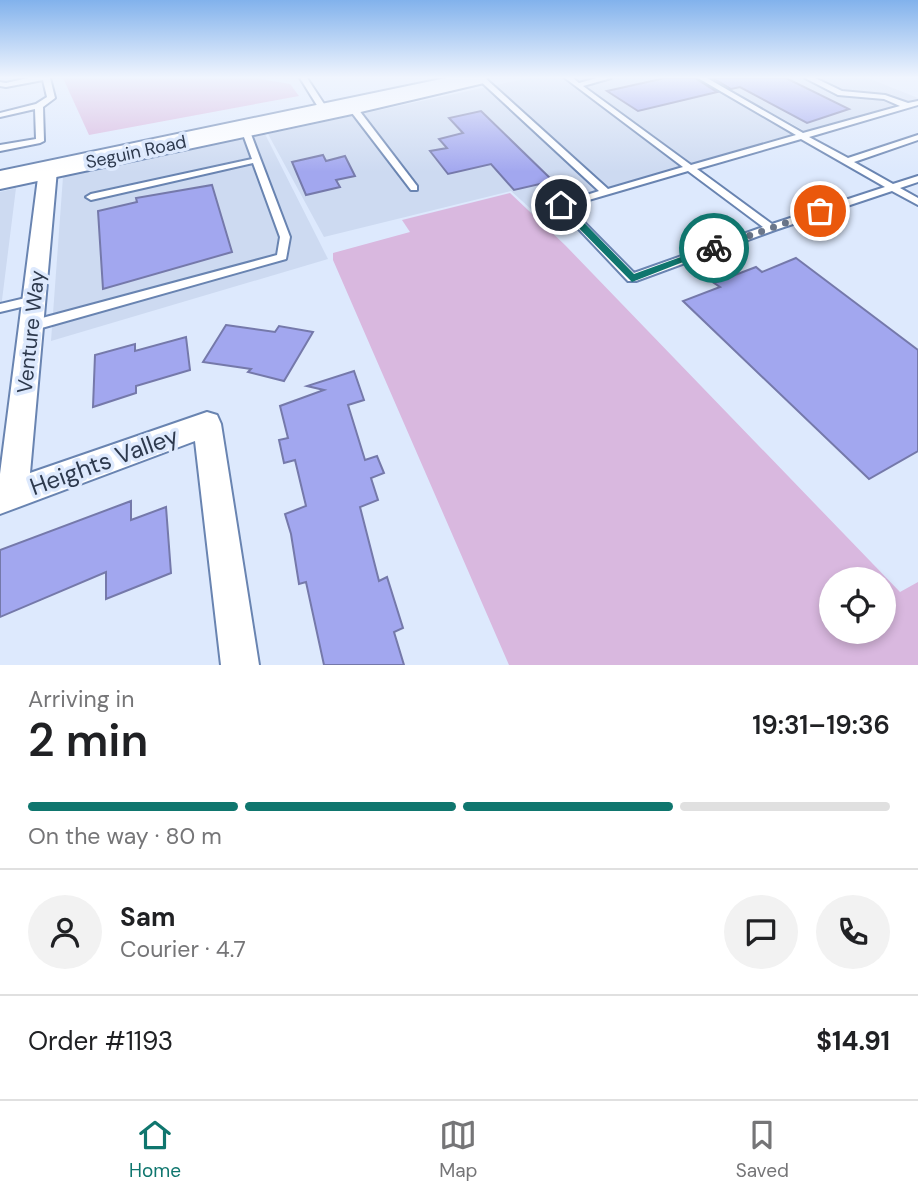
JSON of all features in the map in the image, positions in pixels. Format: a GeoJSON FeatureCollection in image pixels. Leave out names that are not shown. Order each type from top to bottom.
{"type":"FeatureCollection","features":[{"type":"Feature","properties":{"kind":"main road","name":"Seguin Road"},"geometry":{"type":"LineString","coordinates":[[0,180],[343,109]]}},
{"type":"Feature","properties":{"kind":"street","name":"Venture Way"},"geometry":{"type":"LineString","coordinates":[[7,496],[31,326],[48,170]]}},
{"type":"Feature","properties":{"kind":"street","name":"Heights Valley"},"geometry":{"type":"LineString","coordinates":[[7,496],[207,424],[240,665]]}},
{"type":"Feature","properties":{"kind":"lane"},"geometry":{"type":"LineString","coordinates":[[0,115],[27,109]]}},
{"type":"Feature","properties":{"kind":"lane"},"geometry":{"type":"LineString","coordinates":[[0,148],[40,141],[40,109]]}},
{"type":"Feature","properties":{"kind":"lane"},"geometry":{"type":"LineString","coordinates":[[323,109],[326,113]]}},
{"type":"Feature","properties":{"kind":"lane"},"geometry":{"type":"LineString","coordinates":[[354,109],[414,188]]}},
{"type":"Feature","properties":{"kind":"lane"},"geometry":{"type":"LineString","coordinates":[[513,109],[606,192]]}},
{"type":"Feature","properties":{"kind":"lane"},"geometry":{"type":"LineString","coordinates":[[610,109],[771,228]]}},
{"type":"Feature","properties":{"kind":"lane"},"geometry":{"type":"LineString","coordinates":[[756,109],[918,202]]}},
{"type":"Feature","properties":{"kind":"lane"},"geometry":{"type":"LineString","coordinates":[[894,109],[561,205],[632,278],[918,179]]}},
{"type":"Feature","properties":{"kind":"lane"},"geometry":{"type":"LineString","coordinates":[[31,326],[282,257],[285,237],[245,130]]}},
{"type":"Feature","properties":{"kind":"lane"},"geometry":{"type":"LineString","coordinates":[[848,161],[918,137]]}},
{"type":"Feature","properties":{"kind":"lane"},"geometry":{"type":"LineString","coordinates":[[91,197],[257,160]]}},
{"type":"Feature","properties":{"kind":"lane"},"geometry":{"type":"LineString","coordinates":[[0,308],[34,300]]}},
{"type":"Feature","properties":{"kind":"shaded area"},"geometry":{"type":"Polygon","coordinates":[[[77,109],[229,109],[89,135],[77,109]]]}},
{"type":"Feature","properties":{"kind":"shaded area"},"geometry":{"type":"Polygon","coordinates":[[[384,109],[762,109],[804,131],[532,210],[511,191],[324,237],[268,134],[384,109]]]}},
{"type":"Feature","properties":{"kind":"shaded area"},"geometry":{"type":"Polygon","coordinates":[[[765,109],[891,109],[805,131],[765,109]]]}},
{"type":"Feature","properties":{"kind":"shaded area"},"geometry":{"type":"Polygon","coordinates":[[[265,134],[328,259],[51,341],[63,177],[265,134]]]}},
{"type":"Feature","properties":{"kind":"shaded area"},"geometry":{"type":"Polygon","coordinates":[[[16,188],[0,316],[0,192],[16,188]]]}},
{"type":"Feature","properties":{"kind":"shaded area"},"geometry":{"type":"Polygon","coordinates":[[[510,193],[565,245],[876,567],[819,567],[819,644],[896,644],[896,588],[900,592],[918,582],[918,665],[509,665],[333,260],[333,253],[410,232],[402,220],[510,193]]]}},
{"type":"Feature","properties":{"kind":"building"},"geometry":{"type":"Polygon","coordinates":[[[781,109],[849,109],[807,123],[781,109]]]}},
{"type":"Feature","properties":{"kind":"building"},"geometry":{"type":"Polygon","coordinates":[[[481,111],[553,181],[514,190],[491,164],[448,174],[430,151],[447,148],[439,139],[463,133],[449,118],[481,111]]]}},
{"type":"Feature","properties":{"kind":"building"},"geometry":{"type":"Polygon","coordinates":[[[323,155],[326,161],[345,156],[355,176],[336,180],[340,187],[306,195],[292,162],[323,155]]]}},
{"type":"Feature","properties":{"kind":"building"},"geometry":{"type":"Polygon","coordinates":[[[212,185],[232,252],[103,289],[98,211],[137,202],[136,198],[212,185]]]}},
{"type":"Feature","properties":{"kind":"building"},"geometry":{"type":"Polygon","coordinates":[[[796,258],[918,350],[918,451],[869,479],[683,301],[720,287],[714,283],[756,267],[762,272],[796,258]]]}},
{"type":"Feature","properties":{"kind":"building"},"geometry":{"type":"Polygon","coordinates":[[[226,325],[275,332],[279,326],[313,332],[284,381],[248,372],[251,369],[203,362],[226,325]]]}},
{"type":"Feature","properties":{"kind":"building"},"geometry":{"type":"Polygon","coordinates":[[[186,337],[190,370],[136,386],[136,393],[93,407],[95,355],[135,344],[135,351],[186,337]]]}},
{"type":"Feature","properties":{"kind":"building"},"geometry":{"type":"Polygon","coordinates":[[[354,371],[364,400],[348,405],[365,460],[377,456],[384,473],[371,478],[378,500],[360,507],[379,581],[387,577],[403,628],[394,632],[404,665],[324,665],[306,582],[299,584],[285,514],[306,506],[295,460],[284,463],[279,440],[288,438],[280,406],[324,390],[307,386],[354,371]]]}},
{"type":"Feature","properties":{"kind":"building"},"geometry":{"type":"Polygon","coordinates":[[[131,501],[131,520],[166,507],[171,573],[106,599],[106,572],[0,617],[0,550],[131,501]]]}},
{"type":"Feature","properties":{"kind":"way so far"},"geometry":{"type":"LineString","coordinates":[[714,248],[820,211]]}},
{"type":"Feature","properties":{"kind":"route"},"geometry":{"type":"LineString","coordinates":[[561,205],[632,278],[714,248]]}}]}
